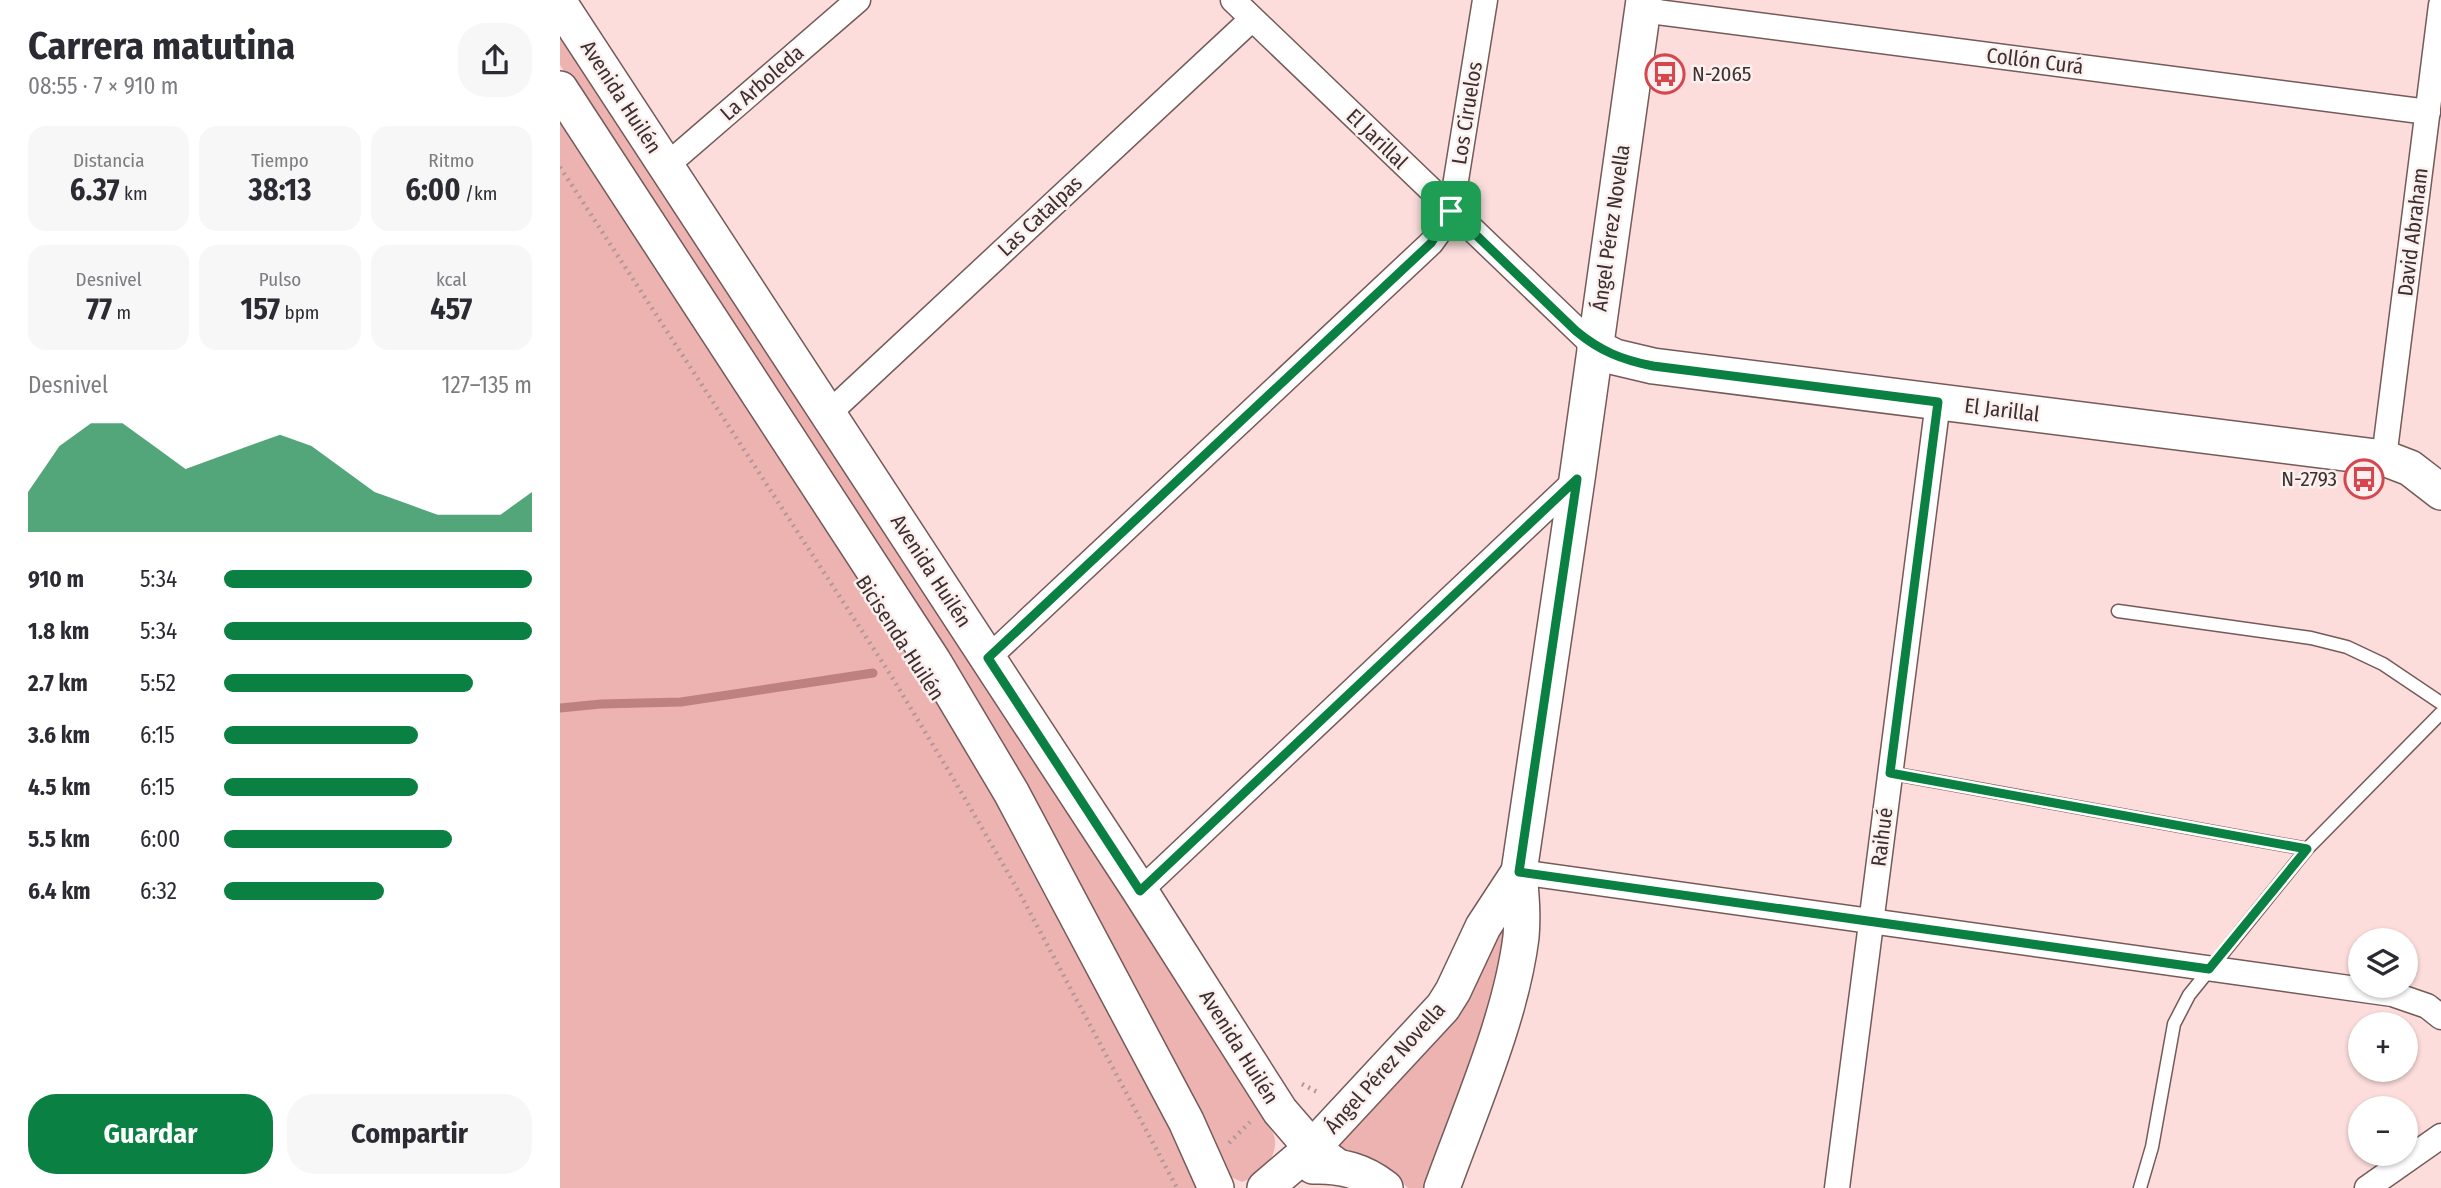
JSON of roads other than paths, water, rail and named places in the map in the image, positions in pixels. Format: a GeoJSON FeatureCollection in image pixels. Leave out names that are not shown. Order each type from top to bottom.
{"type":"FeatureCollection","features":[{"type":"Feature","properties":{"kind":"main road","name":"Avenida Huilén"},"geometry":{"type":"LineString","coordinates":[[560,4],[1140,891],[1280,1111],[1323,1157]]}},
{"type":"Feature","properties":{"kind":"main road","name":"Ángel Pérez Novella"},"geometry":{"type":"LineString","coordinates":[[1442,1188],[1499,1030],[1516,966],[1522,913],[1519,872],[1643,5]]}},
{"type":"Feature","properties":{"kind":"main road"},"geometry":{"type":"LineString","coordinates":[[560,89],[912,629],[986,748],[1186,1121],[1216,1188]]}},
{"type":"Feature","properties":{"kind":"main road","name":"El Jarillal"},"geometry":{"type":"LineString","coordinates":[[1595,347],[1615,357],[1653,366],[2385,458],[2410,468],[2441,492]]}},
{"type":"Feature","properties":{"kind":"main road","name":"Ángel Pérez Novella"},"geometry":{"type":"LineString","coordinates":[[1271,1183],[1323,1157],[1443,1007],[1483,927],[1519,872]]}},
{"type":"Feature","properties":{"kind":"main road","name":"Ángel Pérez Novella"},"geometry":{"type":"LineString","coordinates":[[1323,1157],[1361,1172],[1385,1188]]}},
{"type":"Feature","properties":{"kind":"street","name":"La Arboleda"},"geometry":{"type":"LineString","coordinates":[[666,166],[858,0]]}},
{"type":"Feature","properties":{"kind":"street","name":"El Jarillal"},"geometry":{"type":"LineString","coordinates":[[1233,0],[1595,347]]}},
{"type":"Feature","properties":{"kind":"street","name":"Los Ciruelos"},"geometry":{"type":"LineString","coordinates":[[988,658],[1431,243],[1451,211],[1485,0]]}},
{"type":"Feature","properties":{"kind":"street","name":"Collón Curá"},"geometry":{"type":"LineString","coordinates":[[1643,5],[2428,112]]}},
{"type":"Feature","properties":{"kind":"street","name":"David Abraham"},"geometry":{"type":"LineString","coordinates":[[2385,458],[2441,5]]}},
{"type":"Feature","properties":{"kind":"street","name":"Las Catalpas"},"geometry":{"type":"LineString","coordinates":[[828,414],[1252,19]]}},
{"type":"Feature","properties":{"kind":"street","name":"Raihué"},"geometry":{"type":"LineString","coordinates":[[1837,1188],[1938,402]]}},
{"type":"Feature","properties":{"kind":"street"},"geometry":{"type":"LineString","coordinates":[[1140,891],[1577,479]]}},
{"type":"Feature","properties":{"kind":"street"},"geometry":{"type":"LineString","coordinates":[[1519,872],[2392,994],[2427,1006],[2441,1017]]}},
{"type":"Feature","properties":{"kind":"street"},"geometry":{"type":"LineString","coordinates":[[2367,1188],[2441,1136]]}},
{"type":"Feature","properties":{"kind":"lane"},"geometry":{"type":"LineString","coordinates":[[2118,611],[2311,638],[2347,647],[2383,664],[2441,703]]}},
{"type":"Feature","properties":{"kind":"lane"},"geometry":{"type":"LineString","coordinates":[[2140,1188],[2152,1147],[2174,1024],[2189,995],[2307,849],[2441,713]]}},
{"type":"Feature","properties":{"kind":"lane"},"geometry":{"type":"LineString","coordinates":[[1890,773],[2307,849]]}},
{"type":"Feature","properties":{"kind":"waterway"},"geometry":{"type":"LineString","coordinates":[[560,708],[681,702],[873,673]]}},
{"type":"Feature","properties":{"kind":"place","name":"N-2065"},"geometry":{"type":"Point","coordinates":[1665,74]}},
{"type":"Feature","properties":{"kind":"place","name":"N-2793"},"geometry":{"type":"Point","coordinates":[2364,479]}}]}
